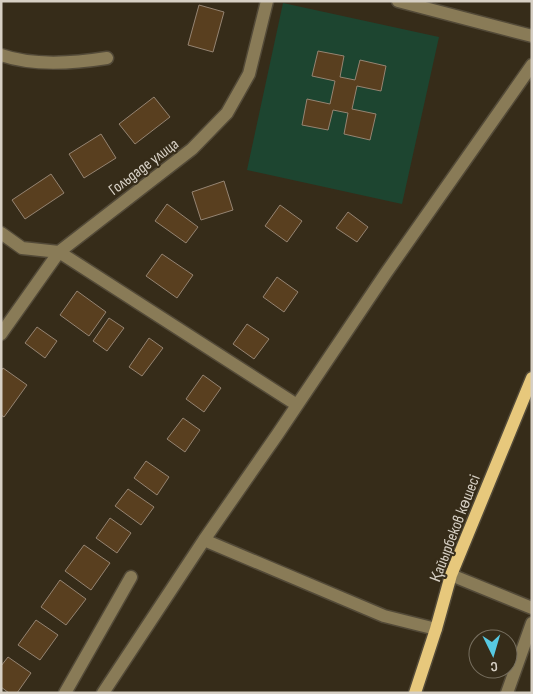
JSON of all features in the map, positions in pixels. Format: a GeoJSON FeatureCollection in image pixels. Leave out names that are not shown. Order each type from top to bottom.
{"type":"FeatureCollection","features":[{"type":"Feature","properties":{"kind":"main road","name":"Қайырбеков көшесі"},"geometry":{"type":"LineString","coordinates":[[415,693],[451,575],[532,378]]}},
{"type":"Feature","properties":{"kind":"street","name":"Гольдаде улица"},"geometry":{"type":"LineString","coordinates":[[1,334],[59,252],[192,149],[227,113],[249,74],[267,1]]}},
{"type":"Feature","properties":{"kind":"street"},"geometry":{"type":"LineString","coordinates":[[398,1],[532,36]]}},
{"type":"Feature","properties":{"kind":"street"},"geometry":{"type":"LineString","coordinates":[[1,55],[14,59],[75,63],[107,58]]}},
{"type":"Feature","properties":{"kind":"street"},"geometry":{"type":"LineString","coordinates":[[103,693],[204,540],[386,273],[532,65]]}},
{"type":"Feature","properties":{"kind":"street"},"geometry":{"type":"LineString","coordinates":[[1,233],[22,248],[59,252],[297,405]]}},
{"type":"Feature","properties":{"kind":"street"},"geometry":{"type":"LineString","coordinates":[[204,540],[384,616],[436,629]]}},
{"type":"Feature","properties":{"kind":"street"},"geometry":{"type":"LineString","coordinates":[[451,575],[532,608]]}},
{"type":"Feature","properties":{"kind":"street"},"geometry":{"type":"LineString","coordinates":[[68,692],[131,577]]}},
{"type":"Feature","properties":{"kind":"street"},"geometry":{"type":"LineString","coordinates":[[507,693],[532,623]]}},
{"type":"Feature","properties":{"kind":"green space"},"geometry":{"type":"Polygon","coordinates":[[[283,3],[439,37],[402,204],[247,170],[283,3]]]}},
{"type":"Feature","properties":{"kind":"building"},"geometry":{"type":"Polygon","coordinates":[[[199,5],[224,12],[213,52],[188,45],[199,5]]]}},
{"type":"Feature","properties":{"kind":"building"},"geometry":{"type":"Polygon","coordinates":[[[318,51],[344,56],[340,77],[355,80],[360,60],[386,66],[381,91],[357,86],[352,109],[376,114],[370,140],[344,134],[348,113],[333,110],[328,130],[302,125],[307,99],[330,104],[335,81],[312,76],[318,51]]]}},
{"type":"Feature","properties":{"kind":"building"},"geometry":{"type":"Polygon","coordinates":[[[154,97],[170,117],[135,144],[119,124],[154,97]]]}},
{"type":"Feature","properties":{"kind":"building"},"geometry":{"type":"Polygon","coordinates":[[[101,134],[116,158],[84,178],[69,154],[101,134]]]}},
{"type":"Feature","properties":{"kind":"building"},"geometry":{"type":"Polygon","coordinates":[[[51,174],[64,193],[25,219],[12,200],[51,174]]]}},
{"type":"Feature","properties":{"kind":"building"},"geometry":{"type":"Polygon","coordinates":[[[224,181],[233,210],[201,220],[192,192],[224,181]]]}},
{"type":"Feature","properties":{"kind":"building"},"geometry":{"type":"Polygon","coordinates":[[[167,204],[198,227],[186,243],[155,221],[167,204]]]}},
{"type":"Feature","properties":{"kind":"building"},"geometry":{"type":"Polygon","coordinates":[[[280,205],[302,221],[287,242],[265,226],[280,205]]]}},
{"type":"Feature","properties":{"kind":"building"},"geometry":{"type":"Polygon","coordinates":[[[348,212],[368,227],[357,242],[336,228],[348,212]]]}},
{"type":"Feature","properties":{"kind":"building"},"geometry":{"type":"Polygon","coordinates":[[[162,254],[193,275],[177,298],[146,276],[162,254]]]}},
{"type":"Feature","properties":{"kind":"building"},"geometry":{"type":"Polygon","coordinates":[[[277,277],[298,292],[284,312],[263,297],[277,277]]]}},
{"type":"Feature","properties":{"kind":"building"},"geometry":{"type":"Polygon","coordinates":[[[77,291],[106,312],[89,336],[60,315],[77,291]]]}},
{"type":"Feature","properties":{"kind":"building"},"geometry":{"type":"Polygon","coordinates":[[[109,318],[124,328],[107,351],[93,341],[109,318]]]}},
{"type":"Feature","properties":{"kind":"building"},"geometry":{"type":"Polygon","coordinates":[[[247,324],[269,339],[254,359],[233,344],[247,324]]]}},
{"type":"Feature","properties":{"kind":"building"},"geometry":{"type":"Polygon","coordinates":[[[37,327],[57,341],[45,358],[25,343],[37,327]]]}},
{"type":"Feature","properties":{"kind":"building"},"geometry":{"type":"Polygon","coordinates":[[[149,338],[163,348],[142,376],[129,367],[149,338]]]}},
{"type":"Feature","properties":{"kind":"building"},"geometry":{"type":"Polygon","coordinates":[[[3,368],[27,385],[4,417],[1,415],[1,371],[3,368]]]}},
{"type":"Feature","properties":{"kind":"building"},"geometry":{"type":"Polygon","coordinates":[[[203,375],[221,388],[204,412],[186,399],[203,375]]]}},
{"type":"Feature","properties":{"kind":"building"},"geometry":{"type":"Polygon","coordinates":[[[183,418],[200,430],[185,452],[167,439],[183,418]]]}},
{"type":"Feature","properties":{"kind":"building"},"geometry":{"type":"Polygon","coordinates":[[[146,461],[169,477],[157,495],[134,478],[146,461]]]}},
{"type":"Feature","properties":{"kind":"building"},"geometry":{"type":"Polygon","coordinates":[[[128,489],[154,507],[141,525],[115,506],[128,489]]]}},
{"type":"Feature","properties":{"kind":"building"},"geometry":{"type":"Polygon","coordinates":[[[110,518],[131,533],[117,553],[96,538],[110,518]]]}},
{"type":"Feature","properties":{"kind":"building"},"geometry":{"type":"Polygon","coordinates":[[[84,545],[110,563],[91,590],[65,571],[84,545]]]}},
{"type":"Feature","properties":{"kind":"building"},"geometry":{"type":"Polygon","coordinates":[[[60,580],[86,599],[66,625],[41,607],[60,580]]]}},
{"type":"Feature","properties":{"kind":"building"},"geometry":{"type":"Polygon","coordinates":[[[36,620],[58,635],[40,660],[18,645],[36,620]]]}},
{"type":"Feature","properties":{"kind":"building"},"geometry":{"type":"Polygon","coordinates":[[[8,657],[31,673],[17,693],[9,693],[1,687],[1,666],[8,657]]]}}]}
